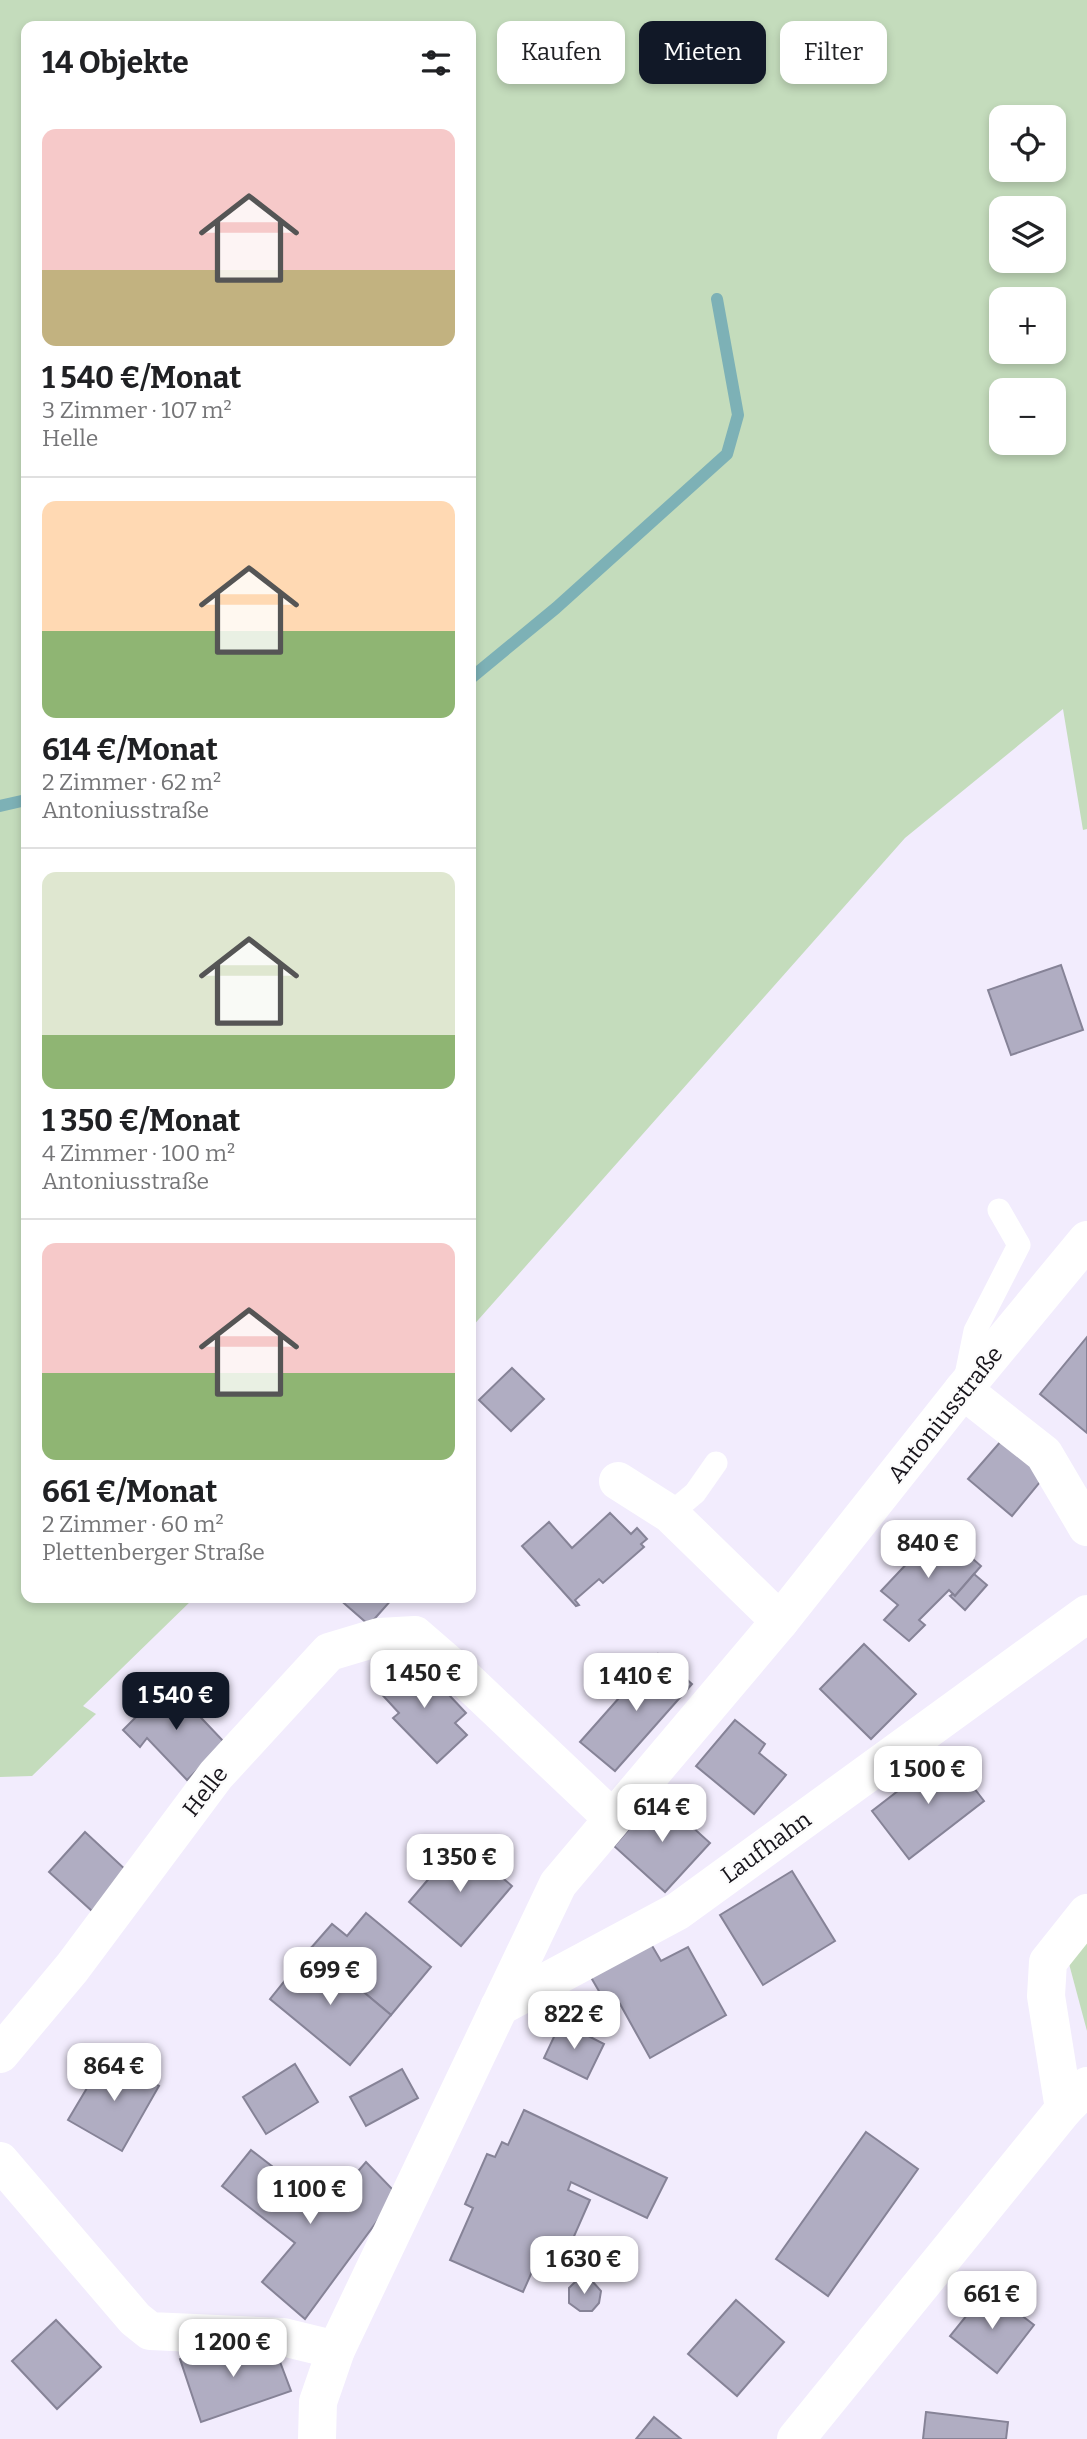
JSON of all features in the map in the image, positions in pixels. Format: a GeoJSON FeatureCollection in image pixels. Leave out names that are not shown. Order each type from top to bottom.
{"type":"FeatureCollection","features":[{"type":"Feature","properties":{"kind":"street","name":"Antoniusstraße"},"geometry":{"type":"LineString","coordinates":[[317,2439],[318,2402],[336,2350],[558,1884],[780,1621],[963,1390],[1087,1240]]}},
{"type":"Feature","properties":{"kind":"street"},"geometry":{"type":"LineString","coordinates":[[963,1390],[1044,1454],[1087,1527]]}},
{"type":"Feature","properties":{"kind":"street"},"geometry":{"type":"LineString","coordinates":[[618,1481],[670,1514],[780,1621]]}},
{"type":"Feature","properties":{"kind":"street","name":"Laufhahn"},"geometry":{"type":"LineString","coordinates":[[499,2007],[678,1911],[1087,1614]]}},
{"type":"Feature","properties":{"kind":"street","name":"Helle"},"geometry":{"type":"LineString","coordinates":[[0,2054],[72,1968],[216,1775],[329,1652],[379,1637],[415,1635],[612,1818]]}},
{"type":"Feature","properties":{"kind":"street"},"geometry":{"type":"LineString","coordinates":[[796,2439],[1076,2097],[1046,1996],[1048,1962],[1087,1913]]}},
{"type":"Feature","properties":{"kind":"street"},"geometry":{"type":"LineString","coordinates":[[0,2161],[135,2319],[150,2331],[283,2337],[336,2350]]}},
{"type":"Feature","properties":{"kind":"lane"},"geometry":{"type":"LineString","coordinates":[[963,1390],[975,1331],[1018,1245],[999,1210]]}},
{"type":"Feature","properties":{"kind":"lane"},"geometry":{"type":"LineString","coordinates":[[670,1514],[695,1493],[716,1463]]}},
{"type":"Feature","properties":{"kind":"green space"},"geometry":{"type":"Polygon","coordinates":[[[0,0],[1087,0],[1087,829],[1083,830],[1063,709],[905,838],[476,1322],[476,21],[21,21],[21,1603],[189,1603],[83,1706],[96,1714],[32,1776],[0,1777],[0,0]]]}},
{"type":"Feature","properties":{"kind":"green space"},"geometry":{"type":"Polygon","coordinates":[[[1087,1939],[1087,2031],[1068,1960],[1087,1939]]]}},
{"type":"Feature","properties":{"kind":"building"},"geometry":{"type":"Polygon","coordinates":[[[1061,965],[1083,1030],[1011,1055],[988,990],[1061,965]]]}},
{"type":"Feature","properties":{"kind":"building"},"geometry":{"type":"Polygon","coordinates":[[[1087,1337],[1087,1433],[1040,1394],[1087,1337]]]}},
{"type":"Feature","properties":{"kind":"building"},"geometry":{"type":"Polygon","coordinates":[[[512,1368],[544,1399],[511,1431],[479,1400],[512,1368]]]}},
{"type":"Feature","properties":{"kind":"building"},"geometry":{"type":"Polygon","coordinates":[[[1002,1440],[1045,1476],[1012,1516],[968,1479],[1002,1440]]]}},
{"type":"Feature","properties":{"kind":"building"},"geometry":{"type":"Polygon","coordinates":[[[610,1513],[631,1534],[637,1528],[647,1539],[641,1544],[644,1547],[603,1583],[599,1579],[575,1600],[579,1605],[576,1606],[522,1546],[549,1522],[572,1548],[610,1513]]]}},
{"type":"Feature","properties":{"kind":"building"},"geometry":{"type":"Polygon","coordinates":[[[943,1522],[963,1540],[958,1546],[981,1566],[955,1596],[949,1590],[919,1620],[925,1625],[909,1641],[884,1620],[898,1605],[881,1591],[914,1556],[925,1567],[930,1562],[913,1546],[924,1532],[930,1538],[943,1522]]]}},
{"type":"Feature","properties":{"kind":"building"},"geometry":{"type":"Polygon","coordinates":[[[974,1574],[987,1585],[965,1610],[950,1596],[955,1596],[974,1574]]]}},
{"type":"Feature","properties":{"kind":"building"},"geometry":{"type":"Polygon","coordinates":[[[344,1603],[389,1603],[369,1625],[344,1603]]]}},
{"type":"Feature","properties":{"kind":"building"},"geometry":{"type":"Polygon","coordinates":[[[864,1644],[916,1694],[871,1739],[820,1689],[864,1644]]]}},
{"type":"Feature","properties":{"kind":"building"},"geometry":{"type":"Polygon","coordinates":[[[658,1654],[692,1684],[615,1771],[580,1742],[658,1654]]]}},
{"type":"Feature","properties":{"kind":"building"},"geometry":{"type":"Polygon","coordinates":[[[407,1659],[430,1683],[434,1679],[466,1713],[455,1723],[467,1735],[437,1763],[393,1718],[399,1713],[376,1688],[407,1659]]]}},
{"type":"Feature","properties":{"kind":"building"},"geometry":{"type":"Polygon","coordinates":[[[169,1684],[225,1743],[187,1780],[147,1738],[140,1747],[123,1730],[169,1684]]]}},
{"type":"Feature","properties":{"kind":"building"},"geometry":{"type":"Polygon","coordinates":[[[735,1720],[765,1744],[759,1753],[786,1775],[754,1814],[696,1766],[735,1720]]]}},
{"type":"Feature","properties":{"kind":"building"},"geometry":{"type":"Polygon","coordinates":[[[947,1753],[984,1801],[909,1859],[872,1811],[947,1753]]]}},
{"type":"Feature","properties":{"kind":"building"},"geometry":{"type":"Polygon","coordinates":[[[658,1796],[710,1843],[665,1892],[614,1846],[658,1796]]]}},
{"type":"Feature","properties":{"kind":"building"},"geometry":{"type":"Polygon","coordinates":[[[85,1832],[128,1872],[92,1911],[49,1872],[85,1832]]]}},
{"type":"Feature","properties":{"kind":"building"},"geometry":{"type":"Polygon","coordinates":[[[460,1842],[512,1886],[461,1946],[409,1902],[460,1842]]]}},
{"type":"Feature","properties":{"kind":"building"},"geometry":{"type":"Polygon","coordinates":[[[792,1871],[835,1941],[763,1985],[720,1915],[792,1871]]]}},
{"type":"Feature","properties":{"kind":"building"},"geometry":{"type":"Polygon","coordinates":[[[366,1913],[431,1967],[391,2015],[311,1948],[332,1924],[347,1936],[366,1913]]]}},
{"type":"Feature","properties":{"kind":"building"},"geometry":{"type":"Polygon","coordinates":[[[644,1932],[661,1961],[688,1947],[726,2015],[650,2058],[620,2004],[610,2010],[585,1967],[644,1932]]]}},
{"type":"Feature","properties":{"kind":"building"},"geometry":{"type":"Polygon","coordinates":[[[311,1948],[391,2015],[350,2065],[270,1999],[311,1948]]]}},
{"type":"Feature","properties":{"kind":"building"},"geometry":{"type":"Polygon","coordinates":[[[561,2022],[604,2044],[587,2079],[544,2058],[561,2022]]]}},
{"type":"Feature","properties":{"kind":"building"},"geometry":{"type":"Polygon","coordinates":[[[106,2056],[159,2086],[122,2151],[68,2120],[106,2056]]]}},
{"type":"Feature","properties":{"kind":"building"},"geometry":{"type":"Polygon","coordinates":[[[295,2064],[318,2102],[266,2134],[243,2097],[295,2064]]]}},
{"type":"Feature","properties":{"kind":"building"},"geometry":{"type":"Polygon","coordinates":[[[402,2069],[418,2098],[366,2126],[350,2097],[402,2069]]]}},
{"type":"Feature","properties":{"kind":"building"},"geometry":{"type":"Polygon","coordinates":[[[524,2110],[667,2178],[647,2218],[571,2182],[568,2190],[590,2200],[568,2250],[546,2240],[523,2292],[450,2260],[473,2208],[465,2204],[487,2154],[495,2157],[502,2142],[508,2145],[524,2110]]]}},
{"type":"Feature","properties":{"kind":"building"},"geometry":{"type":"Polygon","coordinates":[[[866,2132],[918,2169],[828,2296],[776,2259],[866,2132]]]}},
{"type":"Feature","properties":{"kind":"building"},"geometry":{"type":"Polygon","coordinates":[[[251,2150],[326,2208],[366,2162],[397,2194],[305,2319],[262,2282],[295,2243],[222,2186],[251,2150]]]}},
{"type":"Feature","properties":{"kind":"building"},"geometry":{"type":"Polygon","coordinates":[[[576,2281],[593,2282],[601,2291],[599,2303],[592,2311],[580,2311],[569,2303],[569,2288],[576,2281]]]}},
{"type":"Feature","properties":{"kind":"building"},"geometry":{"type":"Polygon","coordinates":[[[988,2289],[1034,2325],[997,2373],[950,2336],[988,2289]]]}},
{"type":"Feature","properties":{"kind":"building"},"geometry":{"type":"Polygon","coordinates":[[[736,2300],[784,2342],[737,2396],[688,2354],[736,2300]]]}},
{"type":"Feature","properties":{"kind":"building"},"geometry":{"type":"Polygon","coordinates":[[[56,2320],[101,2367],[57,2409],[12,2361],[56,2320]]]}},
{"type":"Feature","properties":{"kind":"building"},"geometry":{"type":"Polygon","coordinates":[[[230,2341],[236,2359],[274,2346],[291,2391],[201,2422],[180,2359],[230,2341]]]}},
{"type":"Feature","properties":{"kind":"building"},"geometry":{"type":"Polygon","coordinates":[[[926,2412],[1008,2422],[1006,2439],[923,2439],[926,2412]]]}},
{"type":"Feature","properties":{"kind":"building"},"geometry":{"type":"Polygon","coordinates":[[[654,2417],[681,2439],[636,2439],[654,2417]]]}},
{"type":"Feature","properties":{"kind":"waterway"},"geometry":{"type":"LineString","coordinates":[[476,674],[556,608],[727,454],[738,415],[717,299]]}},
{"type":"Feature","properties":{"kind":"waterway"},"geometry":{"type":"LineString","coordinates":[[0,806],[21,801]]}}]}
